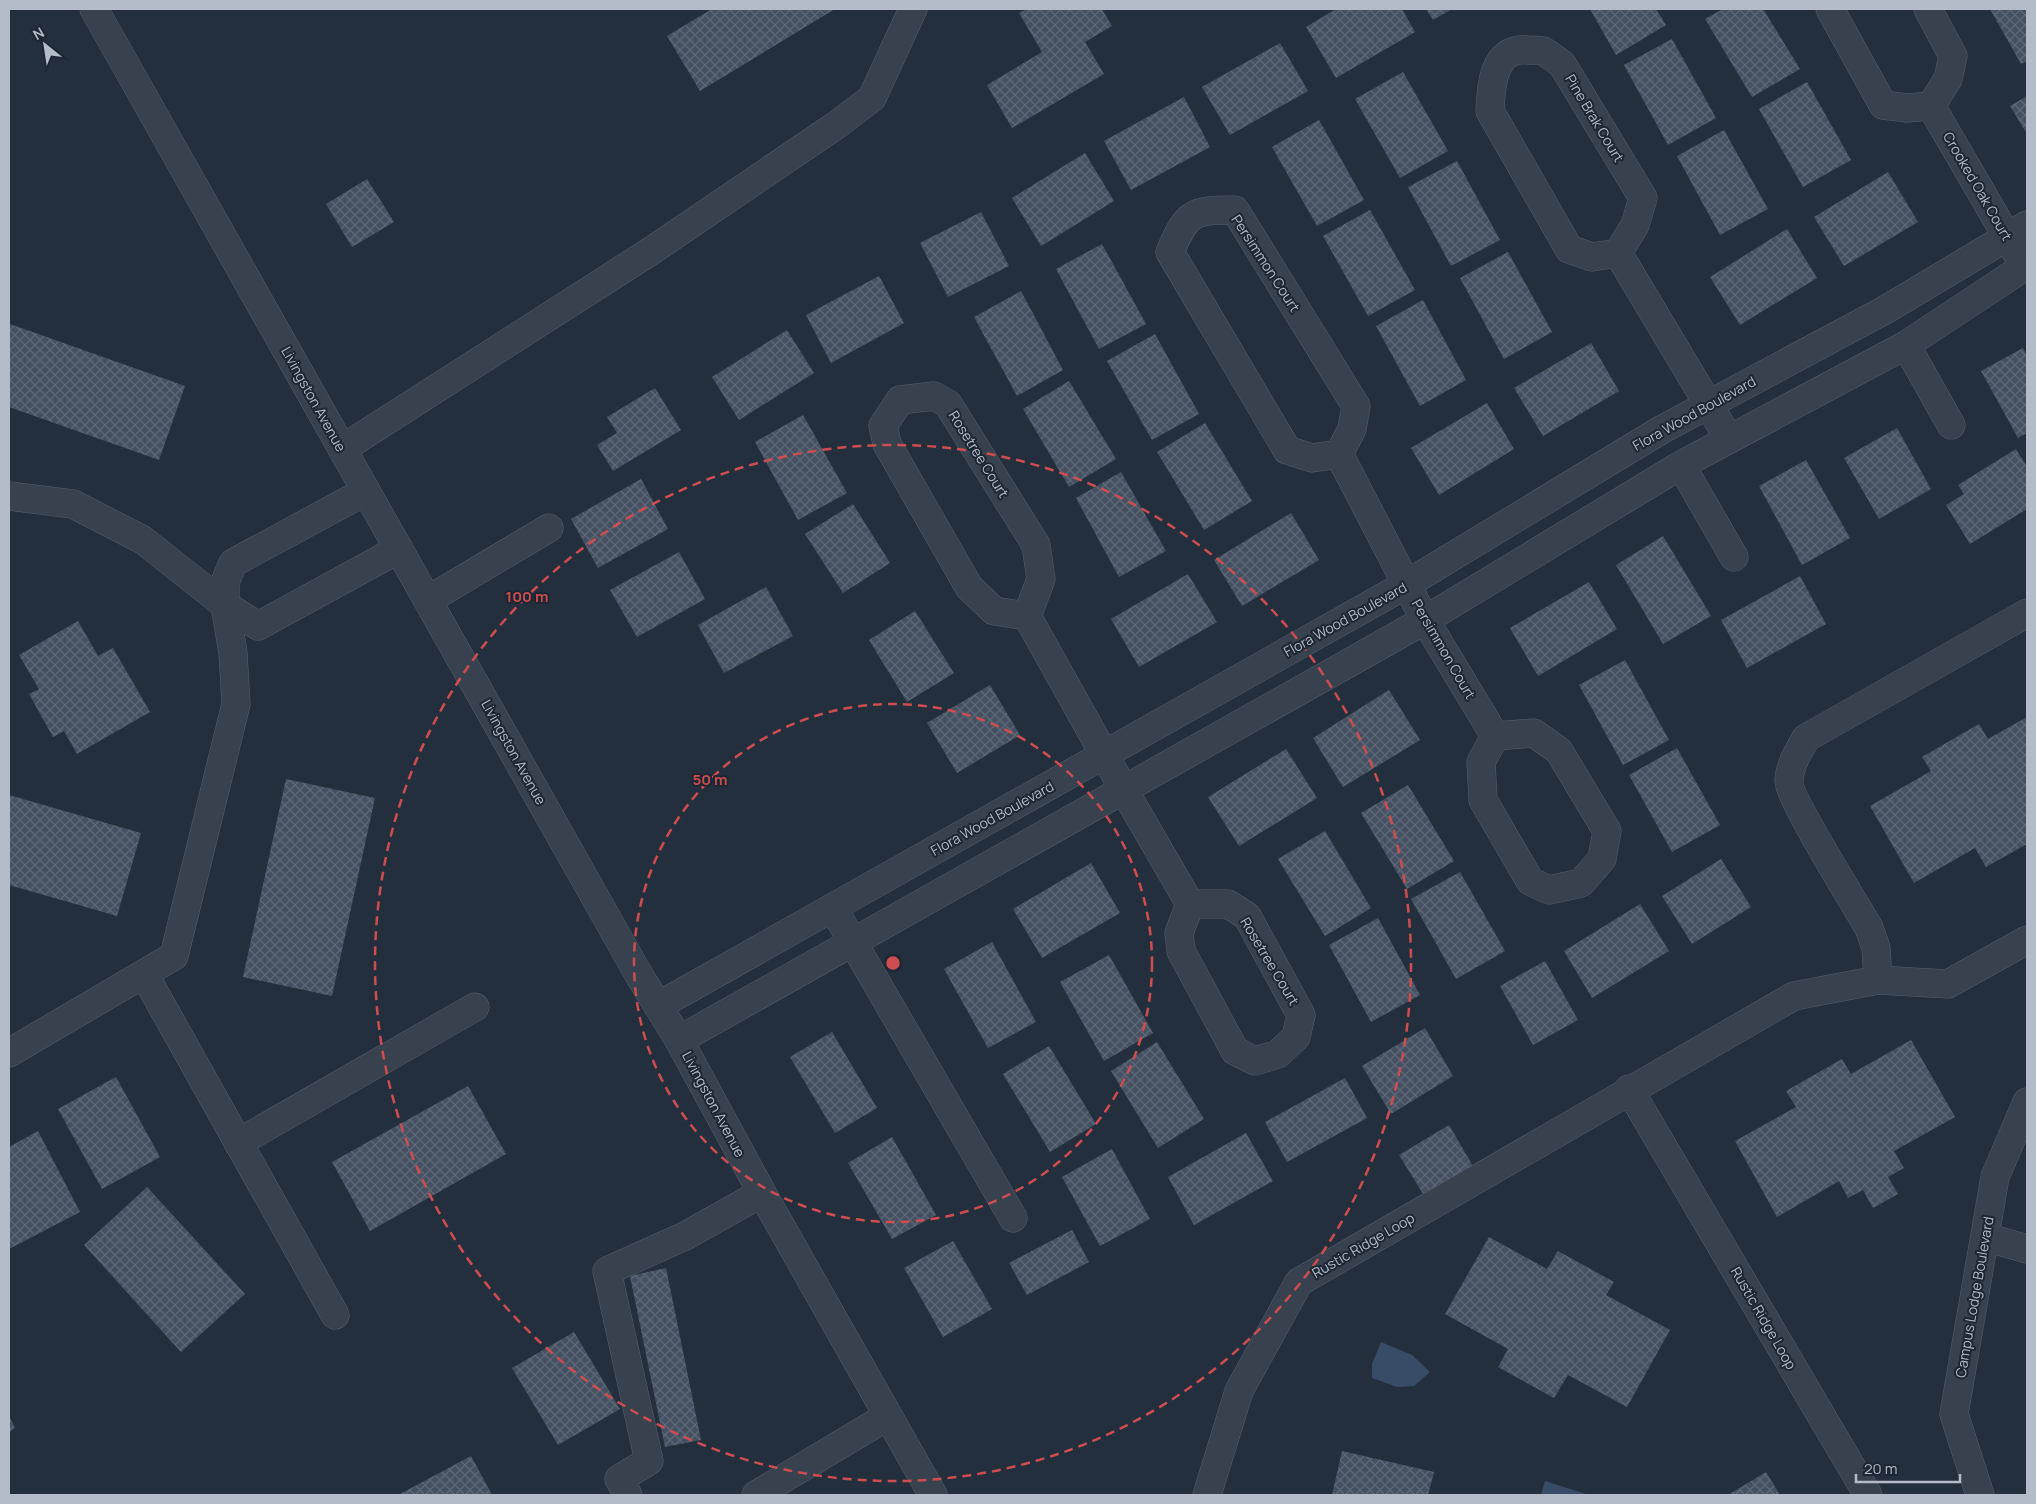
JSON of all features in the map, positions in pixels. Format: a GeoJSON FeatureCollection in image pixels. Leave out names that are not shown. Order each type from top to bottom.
{"type":"FeatureCollection","features":[{"type":"Feature","properties":{"kind":"street","name":"Livingston Avenue"},"geometry":{"type":"LineString","coordinates":[[94,9],[679,1040],[762,1193],[933,1495]]}},
{"type":"Feature","properties":{"kind":"street"},"geometry":{"type":"LineString","coordinates":[[342,449],[651,251],[835,126],[872,98],[913,9]]}},
{"type":"Feature","properties":{"kind":"street"},"geometry":{"type":"LineString","coordinates":[[1830,9],[1883,105],[1907,108],[1931,106],[1948,80],[1954,56],[1928,9]]}},
{"type":"Feature","properties":{"kind":"street","name":"Pine Brak Court"},"geometry":{"type":"LineString","coordinates":[[1522,50],[1542,51],[1562,64],[1643,198],[1635,225],[1618,253],[1592,257],[1569,249],[1490,111],[1491,87],[1498,64],[1510,53],[1522,50]]}},
{"type":"Feature","properties":{"kind":"street","name":"Crooked Oak Court"},"geometry":{"type":"LineString","coordinates":[[1931,106],[2018,231],[2025,266]]}},
{"type":"Feature","properties":{"kind":"street","name":"Persimmon Court"},"geometry":{"type":"LineString","coordinates":[[1213,210],[1234,210],[1356,406],[1352,430],[1339,454],[1312,458],[1287,450],[1170,252],[1180,228],[1192,215],[1213,210]]}},
{"type":"Feature","properties":{"kind":"street","name":"Flora Wood Boulevard"},"geometry":{"type":"LineString","coordinates":[[658,1006],[1407,584],[1660,430],[1885,310],[2018,231]]}},
{"type":"Feature","properties":{"kind":"street"},"geometry":{"type":"LineString","coordinates":[[1618,253],[1729,439]]}},
{"type":"Feature","properties":{"kind":"street"},"geometry":{"type":"LineString","coordinates":[[679,1040],[1425,620],[1681,465],[1906,345],[2025,266]]}},
{"type":"Feature","properties":{"kind":"street"},"geometry":{"type":"LineString","coordinates":[[1906,345],[1951,425]]}},
{"type":"Feature","properties":{"kind":"street","name":"Rosetree Court"},"geometry":{"type":"LineString","coordinates":[[934,396],[948,404],[1036,545],[1041,579],[1027,616],[994,610],[968,587],[887,444],[883,426],[900,400],[934,396]]}},
{"type":"Feature","properties":{"kind":"street","name":"Persimmon Court"},"geometry":{"type":"LineString","coordinates":[[1339,454],[1425,620],[1495,736]]}},
{"type":"Feature","properties":{"kind":"street"},"geometry":{"type":"LineString","coordinates":[[1681,465],[1734,557]]}},
{"type":"Feature","properties":{"kind":"street"},"geometry":{"type":"LineString","coordinates":[[9,1053],[174,956],[236,704],[233,653],[225,605],[225,582],[233,563],[366,491]]}},
{"type":"Feature","properties":{"kind":"street"},"geometry":{"type":"LineString","coordinates":[[9,496],[73,504],[143,540],[225,605],[258,626],[399,549]]}},
{"type":"Feature","properties":{"kind":"street"},"geometry":{"type":"LineString","coordinates":[[428,600],[549,528]]}},
{"type":"Feature","properties":{"kind":"street"},"geometry":{"type":"LineString","coordinates":[[1878,980],[1876,948],[1869,928],[1798,805],[1788,782],[1794,760],[1806,738],[2027,614]]}},
{"type":"Feature","properties":{"kind":"street"},"geometry":{"type":"LineString","coordinates":[[1027,616],[1190,904]]}},
{"type":"Feature","properties":{"kind":"street"},"geometry":{"type":"LineString","coordinates":[[1534,732],[1559,752],[1607,832],[1602,858],[1581,883],[1549,890],[1530,881],[1483,800],[1481,762],[1495,736],[1534,732]]}},
{"type":"Feature","properties":{"kind":"street","name":"Rosetree Court"},"geometry":{"type":"LineString","coordinates":[[1190,904],[1228,904],[1247,916],[1301,1014],[1296,1037],[1278,1054],[1255,1061],[1235,1052],[1181,951],[1180,933],[1190,904]]}},
{"type":"Feature","properties":{"kind":"street"},"geometry":{"type":"LineString","coordinates":[[833,908],[1013,1218]]}},
{"type":"Feature","properties":{"kind":"street","name":"Rustic Ridge Loop"},"geometry":{"type":"LineString","coordinates":[[1207,1495],[1239,1391],[1299,1282],[1629,1089],[1794,996],[1878,980],[1948,984],[2027,940]]}},
{"type":"Feature","properties":{"kind":"street"},"geometry":{"type":"LineString","coordinates":[[144,974],[335,1315]]}},
{"type":"Feature","properties":{"kind":"street"},"geometry":{"type":"LineString","coordinates":[[238,1143],[475,1007]]}},
{"type":"Feature","properties":{"kind":"street","name":"Rustic Ridge Loop"},"geometry":{"type":"LineString","coordinates":[[1629,1089],[1868,1495]]}},
{"type":"Feature","properties":{"kind":"street","name":"Campus Lodge Boulevard"},"geometry":{"type":"LineString","coordinates":[[1980,1495],[1954,1414],[1995,1177],[2027,1102]]}},
{"type":"Feature","properties":{"kind":"street"},"geometry":{"type":"LineString","coordinates":[[628,1495],[619,1479],[649,1461],[607,1271],[685,1236],[762,1193]]}},
{"type":"Feature","properties":{"kind":"street"},"geometry":{"type":"LineString","coordinates":[[1985,1237],[2027,1249]]}},
{"type":"Feature","properties":{"kind":"street"},"geometry":{"type":"LineString","coordinates":[[756,1495],[888,1416]]}},
{"type":"Feature","properties":{"kind":"water"},"geometry":{"type":"Polygon","coordinates":[[[1381,1342],[1412,1355],[1430,1372],[1414,1386],[1397,1387],[1372,1378],[1372,1364],[1381,1342]]]}},
{"type":"Feature","properties":{"kind":"water"},"geometry":{"type":"Polygon","coordinates":[[[1545,1481],[1589,1495],[1541,1495],[1545,1481]]]}},
{"type":"Feature","properties":{"kind":"building"},"geometry":{"type":"Polygon","coordinates":[[[712,9],[835,9],[700,91],[667,36],[712,9]]]}},
{"type":"Feature","properties":{"kind":"building"},"geometry":{"type":"Polygon","coordinates":[[[1027,9],[1102,9],[1112,26],[1085,42],[1104,74],[1012,128],[987,85],[1042,52],[1019,13],[1027,9]]]}},
{"type":"Feature","properties":{"kind":"building"},"geometry":{"type":"Polygon","coordinates":[[[1336,9],[1402,9],[1415,32],[1336,78],[1306,27],[1336,9]]]}},
{"type":"Feature","properties":{"kind":"building"},"geometry":{"type":"Polygon","coordinates":[[[1426,9],[1452,9],[1433,20],[1426,9]]]}},
{"type":"Feature","properties":{"kind":"building"},"geometry":{"type":"Polygon","coordinates":[[[1590,9],[1656,9],[1666,25],[1616,55],[1590,9]]]}},
{"type":"Feature","properties":{"kind":"building"},"geometry":{"type":"Polygon","coordinates":[[[1723,9],[1763,9],[1800,69],[1752,97],[1705,19],[1723,9]]]}},
{"type":"Feature","properties":{"kind":"building"},"geometry":{"type":"Polygon","coordinates":[[[1990,9],[2027,9],[2027,61],[2021,64],[1990,9]]]}},
{"type":"Feature","properties":{"kind":"building"},"geometry":{"type":"Polygon","coordinates":[[[1672,39],[1716,118],[1668,145],[1624,65],[1672,39]]]}},
{"type":"Feature","properties":{"kind":"building"},"geometry":{"type":"Polygon","coordinates":[[[1280,43],[1308,91],[1230,135],[1202,87],[1280,43]]]}},
{"type":"Feature","properties":{"kind":"building"},"geometry":{"type":"Polygon","coordinates":[[[1403,72],[1448,151],[1400,178],[1355,99],[1403,72]]]}},
{"type":"Feature","properties":{"kind":"building"},"geometry":{"type":"Polygon","coordinates":[[[1807,82],[1851,160],[1803,187],[1759,109],[1807,82]]]}},
{"type":"Feature","properties":{"kind":"building"},"geometry":{"type":"Polygon","coordinates":[[[2027,96],[2027,134],[2010,106],[2027,96]]]}},
{"type":"Feature","properties":{"kind":"building"},"geometry":{"type":"Polygon","coordinates":[[[1184,97],[1210,147],[1131,190],[1104,141],[1184,97]]]}},
{"type":"Feature","properties":{"kind":"building"},"geometry":{"type":"Polygon","coordinates":[[[1319,120],[1364,200],[1317,226],[1272,147],[1319,120]]]}},
{"type":"Feature","properties":{"kind":"building"},"geometry":{"type":"Polygon","coordinates":[[[1724,130],[1768,209],[1720,235],[1677,156],[1724,130]]]}},
{"type":"Feature","properties":{"kind":"building"},"geometry":{"type":"Polygon","coordinates":[[[1085,153],[1114,201],[1041,246],[1012,198],[1085,153]]]}},
{"type":"Feature","properties":{"kind":"building"},"geometry":{"type":"Polygon","coordinates":[[[1457,161],[1500,240],[1451,266],[1408,187],[1457,161]]]}},
{"type":"Feature","properties":{"kind":"building"},"geometry":{"type":"Polygon","coordinates":[[[1888,172],[1918,222],[1844,266],[1814,217],[1888,172]]]}},
{"type":"Feature","properties":{"kind":"building"},"geometry":{"type":"Polygon","coordinates":[[[367,179],[394,222],[352,247],[326,204],[367,179]]]}},
{"type":"Feature","properties":{"kind":"building"},"geometry":{"type":"Polygon","coordinates":[[[1370,210],[1415,290],[1368,316],[1323,236],[1370,210]]]}},
{"type":"Feature","properties":{"kind":"building"},"geometry":{"type":"Polygon","coordinates":[[[981,212],[1009,266],[948,297],[920,243],[981,212]]]}},
{"type":"Feature","properties":{"kind":"building"},"geometry":{"type":"Polygon","coordinates":[[[1787,229],[1817,278],[1740,325],[1710,277],[1787,229]]]}},
{"type":"Feature","properties":{"kind":"building"},"geometry":{"type":"Polygon","coordinates":[[[1102,244],[1146,324],[1099,349],[1056,269],[1102,244]]]}},
{"type":"Feature","properties":{"kind":"building"},"geometry":{"type":"Polygon","coordinates":[[[1508,252],[1552,332],[1504,359],[1460,278],[1508,252]]]}},
{"type":"Feature","properties":{"kind":"building"},"geometry":{"type":"Polygon","coordinates":[[[879,276],[904,323],[831,363],[806,315],[879,276]]]}},
{"type":"Feature","properties":{"kind":"building"},"geometry":{"type":"Polygon","coordinates":[[[1021,291],[1063,370],[1017,396],[974,317],[1021,291]]]}},
{"type":"Feature","properties":{"kind":"building"},"geometry":{"type":"Polygon","coordinates":[[[1423,300],[1466,380],[1420,406],[1376,326],[1423,300]]]}},
{"type":"Feature","properties":{"kind":"building"},"geometry":{"type":"Polygon","coordinates":[[[10,324],[185,386],[159,460],[9,407],[10,324]]]}},
{"type":"Feature","properties":{"kind":"building"},"geometry":{"type":"Polygon","coordinates":[[[787,330],[814,373],[739,420],[712,377],[787,330]]]}},
{"type":"Feature","properties":{"kind":"building"},"geometry":{"type":"Polygon","coordinates":[[[1155,334],[1199,414],[1152,440],[1107,361],[1155,334]]]}},
{"type":"Feature","properties":{"kind":"building"},"geometry":{"type":"Polygon","coordinates":[[[1591,343],[1619,391],[1543,436],[1514,388],[1591,343]]]}},
{"type":"Feature","properties":{"kind":"building"},"geometry":{"type":"Polygon","coordinates":[[[2023,348],[2027,356],[2027,433],[2018,438],[1981,371],[2023,348]]]}},
{"type":"Feature","properties":{"kind":"building"},"geometry":{"type":"Polygon","coordinates":[[[1069,381],[1116,459],[1069,487],[1023,409],[1069,381]]]}},
{"type":"Feature","properties":{"kind":"building"},"geometry":{"type":"Polygon","coordinates":[[[655,388],[681,430],[613,471],[597,445],[617,433],[607,417],[655,388]]]}},
{"type":"Feature","properties":{"kind":"building"},"geometry":{"type":"Polygon","coordinates":[[[1487,403],[1514,449],[1439,495],[1411,448],[1487,403]]]}},
{"type":"Feature","properties":{"kind":"building"},"geometry":{"type":"Polygon","coordinates":[[[803,415],[847,493],[798,520],[755,442],[803,415]]]}},
{"type":"Feature","properties":{"kind":"building"},"geometry":{"type":"Polygon","coordinates":[[[1205,423],[1252,501],[1204,530],[1157,452],[1205,423]]]}},
{"type":"Feature","properties":{"kind":"building"},"geometry":{"type":"Polygon","coordinates":[[[1897,428],[1931,489],[1879,519],[1844,458],[1897,428]]]}},
{"type":"Feature","properties":{"kind":"building"},"geometry":{"type":"Polygon","coordinates":[[[2016,449],[2027,467],[2027,509],[1970,544],[1946,505],[1964,494],[1958,485],[2016,449]]]}},
{"type":"Feature","properties":{"kind":"building"},"geometry":{"type":"Polygon","coordinates":[[[1806,460],[1850,538],[1802,565],[1759,486],[1806,460]]]}},
{"type":"Feature","properties":{"kind":"building"},"geometry":{"type":"Polygon","coordinates":[[[1121,472],[1166,551],[1119,577],[1076,498],[1121,472]]]}},
{"type":"Feature","properties":{"kind":"building"},"geometry":{"type":"Polygon","coordinates":[[[641,479],[668,529],[598,568],[571,519],[641,479]]]}},
{"type":"Feature","properties":{"kind":"building"},"geometry":{"type":"Polygon","coordinates":[[[853,504],[890,563],[843,593],[805,534],[853,504]]]}},
{"type":"Feature","properties":{"kind":"building"},"geometry":{"type":"Polygon","coordinates":[[[1291,513],[1319,560],[1242,606],[1214,560],[1291,513]]]}},
{"type":"Feature","properties":{"kind":"building"},"geometry":{"type":"Polygon","coordinates":[[[1663,536],[1711,616],[1663,644],[1616,565],[1663,536]]]}},
{"type":"Feature","properties":{"kind":"building"},"geometry":{"type":"Polygon","coordinates":[[[679,552],[705,599],[637,637],[610,590],[679,552]]]}},
{"type":"Feature","properties":{"kind":"building"},"geometry":{"type":"Polygon","coordinates":[[[1188,574],[1217,622],[1139,667],[1111,619],[1188,574]]]}},
{"type":"Feature","properties":{"kind":"building"},"geometry":{"type":"Polygon","coordinates":[[[1800,576],[1826,624],[1747,668],[1721,620],[1800,576]]]}},
{"type":"Feature","properties":{"kind":"building"},"geometry":{"type":"Polygon","coordinates":[[[1589,582],[1617,629],[1538,676],[1510,628],[1589,582]]]}},
{"type":"Feature","properties":{"kind":"building"},"geometry":{"type":"Polygon","coordinates":[[[766,587],[793,636],[724,673],[698,625],[766,587]]]}},
{"type":"Feature","properties":{"kind":"building"},"geometry":{"type":"Polygon","coordinates":[[[915,611],[954,673],[907,702],[869,640],[915,611]]]}},
{"type":"Feature","properties":{"kind":"building"},"geometry":{"type":"Polygon","coordinates":[[[78,621],[98,656],[113,648],[150,712],[77,754],[64,731],[53,737],[29,694],[39,689],[19,655],[78,621]]]}},
{"type":"Feature","properties":{"kind":"building"},"geometry":{"type":"Polygon","coordinates":[[[1625,660],[1669,740],[1623,765],[1579,685],[1625,660]]]}},
{"type":"Feature","properties":{"kind":"building"},"geometry":{"type":"Polygon","coordinates":[[[990,685],[1020,735],[957,773],[927,723],[990,685]]]}},
{"type":"Feature","properties":{"kind":"building"},"geometry":{"type":"Polygon","coordinates":[[[1389,690],[1420,740],[1343,787],[1313,738],[1389,690]]]}},
{"type":"Feature","properties":{"kind":"building"},"geometry":{"type":"Polygon","coordinates":[[[2027,717],[2027,844],[1986,867],[1975,848],[1914,883],[1870,806],[1931,771],[1922,757],[1979,724],[1988,739],[2027,717]]]}},
{"type":"Feature","properties":{"kind":"building"},"geometry":{"type":"Polygon","coordinates":[[[1677,748],[1720,825],[1672,852],[1629,775],[1677,748]]]}},
{"type":"Feature","properties":{"kind":"building"},"geometry":{"type":"Polygon","coordinates":[[[1286,749],[1317,798],[1239,846],[1208,797],[1286,749]]]}},
{"type":"Feature","properties":{"kind":"building"},"geometry":{"type":"Polygon","coordinates":[[[286,779],[375,798],[332,996],[243,977],[286,779]]]}},
{"type":"Feature","properties":{"kind":"building"},"geometry":{"type":"Polygon","coordinates":[[[1408,785],[1454,861],[1407,889],[1361,813],[1408,785]]]}},
{"type":"Feature","properties":{"kind":"building"},"geometry":{"type":"Polygon","coordinates":[[[9,795],[141,833],[117,916],[9,885],[9,795]]]}},
{"type":"Feature","properties":{"kind":"building"},"geometry":{"type":"Polygon","coordinates":[[[1325,831],[1371,908],[1325,936],[1278,859],[1325,831]]]}},
{"type":"Feature","properties":{"kind":"building"},"geometry":{"type":"Polygon","coordinates":[[[1721,859],[1751,907],[1692,944],[1662,896],[1721,859]]]}},
{"type":"Feature","properties":{"kind":"building"},"geometry":{"type":"Polygon","coordinates":[[[1091,863],[1120,913],[1042,958],[1013,909],[1091,863]]]}},
{"type":"Feature","properties":{"kind":"building"},"geometry":{"type":"Polygon","coordinates":[[[1460,872],[1505,951],[1456,979],[1411,899],[1460,872]]]}},
{"type":"Feature","properties":{"kind":"building"},"geometry":{"type":"Polygon","coordinates":[[[1640,904],[1669,951],[1592,998],[1564,951],[1640,904]]]}},
{"type":"Feature","properties":{"kind":"building"},"geometry":{"type":"Polygon","coordinates":[[[1378,918],[1420,995],[1371,1022],[1329,945],[1378,918]]]}},
{"type":"Feature","properties":{"kind":"building"},"geometry":{"type":"Polygon","coordinates":[[[992,942],[1036,1022],[988,1048],[944,969],[992,942]]]}},
{"type":"Feature","properties":{"kind":"building"},"geometry":{"type":"Polygon","coordinates":[[[1109,955],[1153,1033],[1104,1061],[1060,982],[1109,955]]]}},
{"type":"Feature","properties":{"kind":"building"},"geometry":{"type":"Polygon","coordinates":[[[1545,961],[1578,1020],[1533,1045],[1500,986],[1545,961]]]}},
{"type":"Feature","properties":{"kind":"building"},"geometry":{"type":"Polygon","coordinates":[[[1425,1028],[1453,1076],[1391,1114],[1362,1066],[1425,1028]]]}},
{"type":"Feature","properties":{"kind":"building"},"geometry":{"type":"Polygon","coordinates":[[[832,1032],[877,1108],[835,1133],[790,1057],[832,1032]]]}},
{"type":"Feature","properties":{"kind":"building"},"geometry":{"type":"Polygon","coordinates":[[[1911,1040],[1955,1117],[1894,1151],[1904,1168],[1888,1177],[1898,1194],[1873,1208],[1863,1190],[1848,1198],[1839,1181],[1777,1217],[1735,1141],[1796,1107],[1786,1091],[1842,1059],[1851,1074],[1911,1040]]]}},
{"type":"Feature","properties":{"kind":"building"},"geometry":{"type":"Polygon","coordinates":[[[1157,1042],[1204,1119],[1158,1148],[1111,1071],[1157,1042]]]}},
{"type":"Feature","properties":{"kind":"building"},"geometry":{"type":"Polygon","coordinates":[[[1049,1046],[1096,1124],[1050,1152],[1003,1074],[1049,1046]]]}},
{"type":"Feature","properties":{"kind":"building"},"geometry":{"type":"Polygon","coordinates":[[[116,1077],[160,1157],[102,1189],[58,1109],[116,1077]]]}},
{"type":"Feature","properties":{"kind":"building"},"geometry":{"type":"Polygon","coordinates":[[[1345,1078],[1367,1118],[1287,1162],[1265,1122],[1345,1078]]]}},
{"type":"Feature","properties":{"kind":"building"},"geometry":{"type":"Polygon","coordinates":[[[468,1086],[506,1154],[370,1231],[332,1162],[468,1086]]]}},
{"type":"Feature","properties":{"kind":"building"},"geometry":{"type":"Polygon","coordinates":[[[1449,1125],[1474,1168],[1425,1197],[1399,1155],[1449,1125]]]}},
{"type":"Feature","properties":{"kind":"building"},"geometry":{"type":"Polygon","coordinates":[[[38,1131],[80,1212],[9,1249],[9,1147],[38,1131]]]}},
{"type":"Feature","properties":{"kind":"building"},"geometry":{"type":"Polygon","coordinates":[[[1246,1133],[1273,1181],[1194,1225],[1168,1177],[1246,1133]]]}},
{"type":"Feature","properties":{"kind":"building"},"geometry":{"type":"Polygon","coordinates":[[[892,1137],[936,1215],[892,1239],[848,1163],[892,1137]]]}},
{"type":"Feature","properties":{"kind":"building"},"geometry":{"type":"Polygon","coordinates":[[[1112,1149],[1150,1219],[1100,1246],[1062,1177],[1112,1149]]]}},
{"type":"Feature","properties":{"kind":"building"},"geometry":{"type":"Polygon","coordinates":[[[147,1187],[245,1294],[181,1352],[84,1245],[147,1187]]]}},
{"type":"Feature","properties":{"kind":"building"},"geometry":{"type":"Polygon","coordinates":[[[1072,1230],[1089,1262],[1027,1295],[1009,1263],[1072,1230]]]}},
{"type":"Feature","properties":{"kind":"building"},"geometry":{"type":"Polygon","coordinates":[[[1489,1237],[1547,1269],[1558,1251],[1614,1282],[1606,1295],[1670,1330],[1627,1407],[1568,1375],[1554,1398],[1498,1367],[1508,1349],[1445,1314],[1489,1237]]]}},
{"type":"Feature","properties":{"kind":"building"},"geometry":{"type":"Polygon","coordinates":[[[953,1241],[992,1309],[943,1337],[904,1268],[953,1241]]]}},
{"type":"Feature","properties":{"kind":"building"},"geometry":{"type":"Polygon","coordinates":[[[666,1268],[701,1440],[665,1447],[630,1276],[666,1268]]]}},
{"type":"Feature","properties":{"kind":"building"},"geometry":{"type":"Polygon","coordinates":[[[574,1332],[620,1409],[558,1445],[512,1368],[574,1332]]]}},
{"type":"Feature","properties":{"kind":"building"},"geometry":{"type":"Polygon","coordinates":[[[9,1416],[15,1428],[9,1432],[9,1416]]]}},
{"type":"Feature","properties":{"kind":"building"},"geometry":{"type":"Polygon","coordinates":[[[1342,1451],[1434,1472],[1428,1495],[1332,1495],[1342,1451]]]}},
{"type":"Feature","properties":{"kind":"building"},"geometry":{"type":"Polygon","coordinates":[[[471,1456],[492,1495],[398,1495],[471,1456]]]}},
{"type":"Feature","properties":{"kind":"building"},"geometry":{"type":"Polygon","coordinates":[[[1766,1472],[1780,1495],[1728,1495],[1766,1472]]]}}]}
